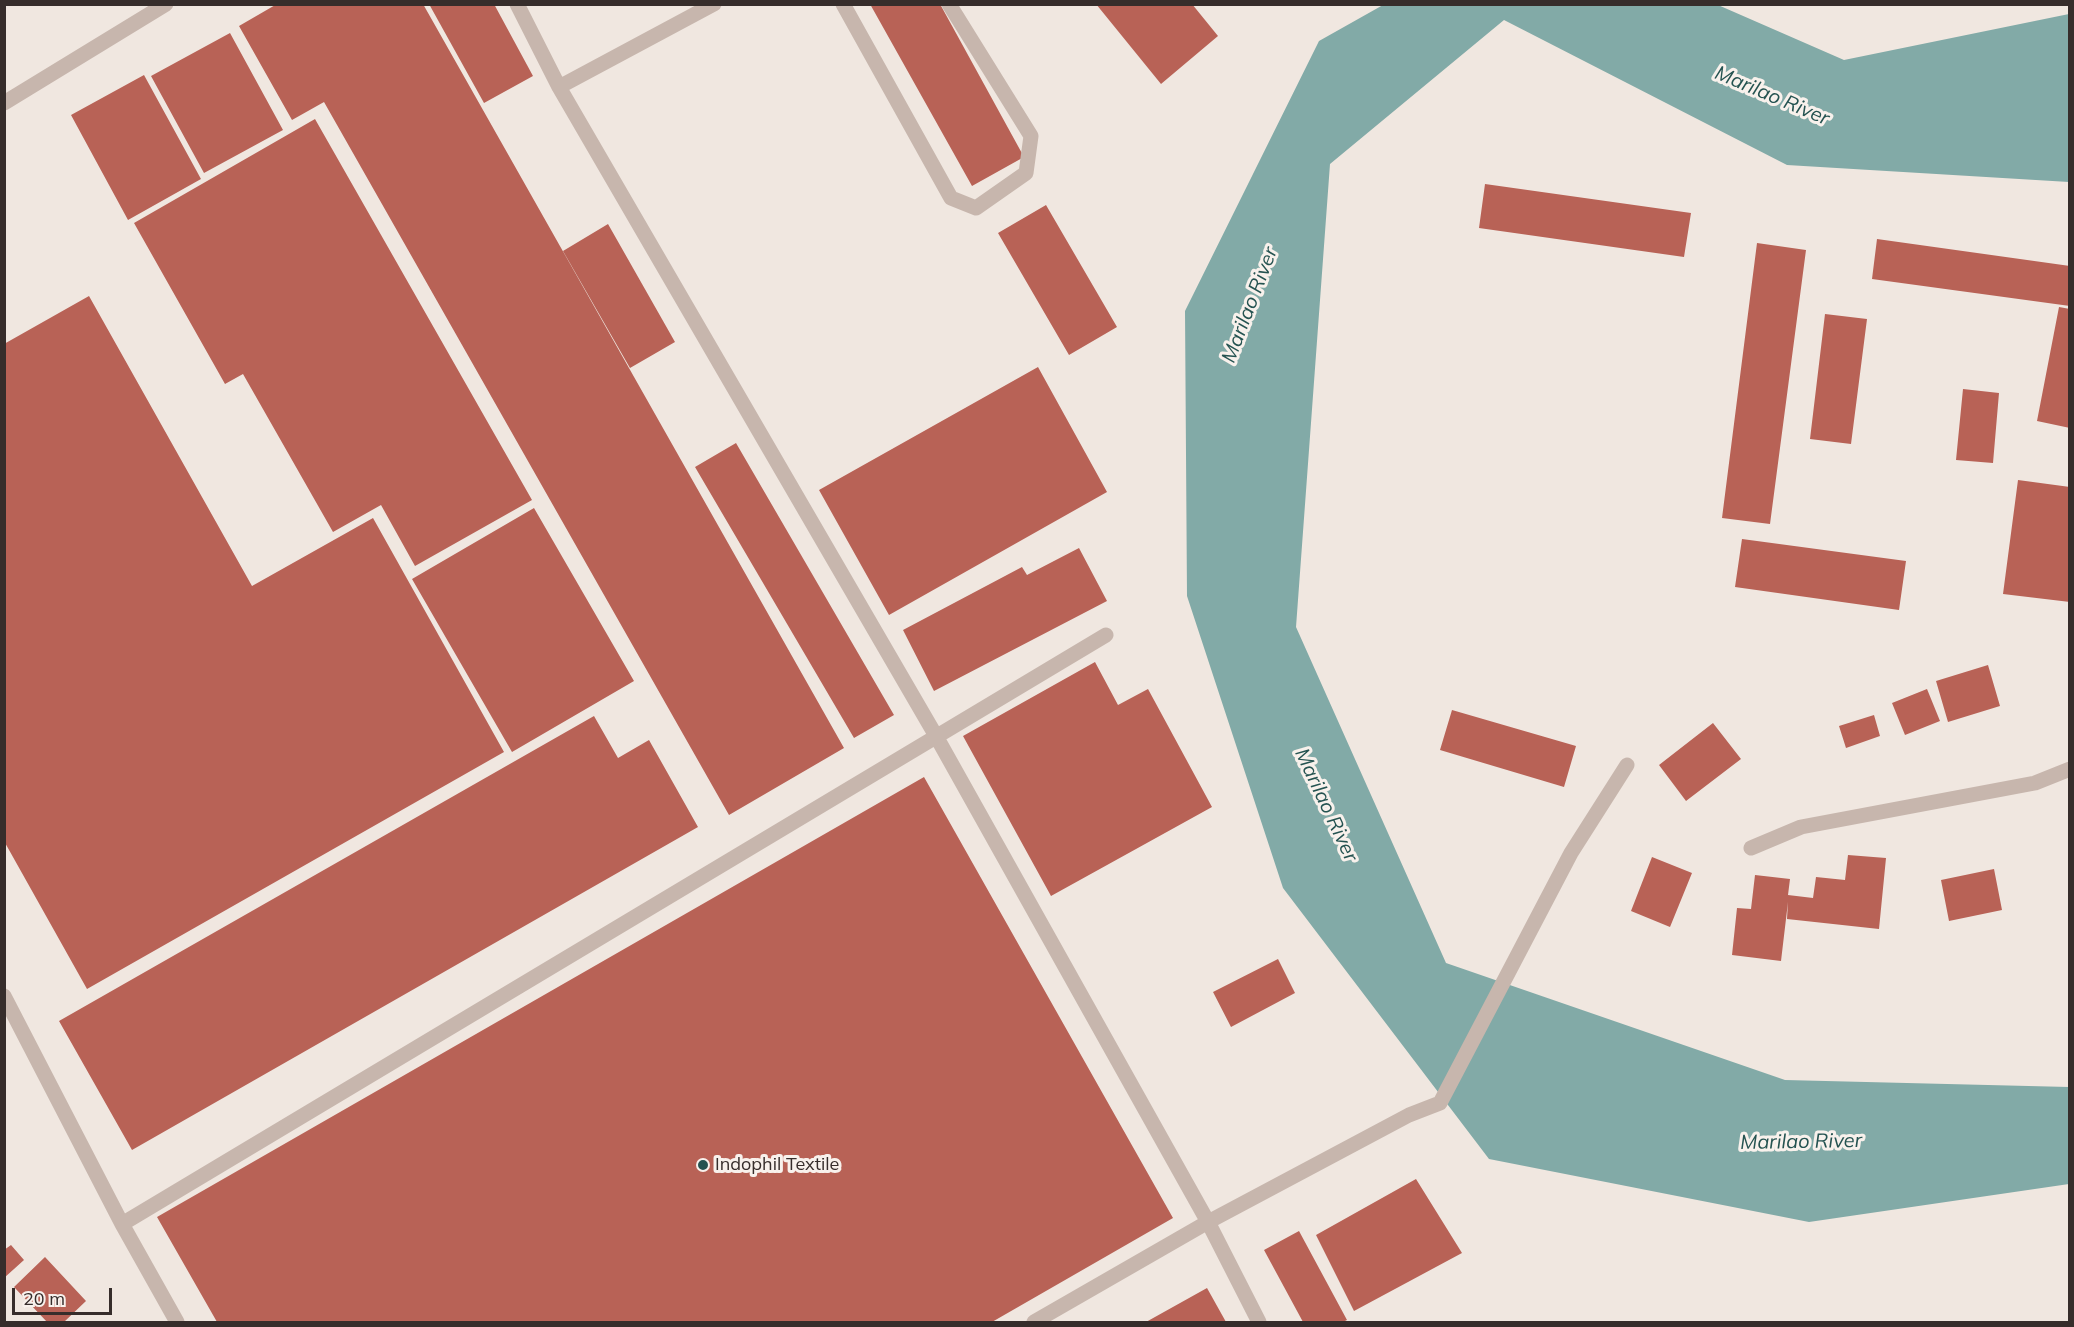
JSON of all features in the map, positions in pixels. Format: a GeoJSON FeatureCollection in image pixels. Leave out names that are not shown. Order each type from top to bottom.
{"type":"FeatureCollection","features":[{"type":"Feature","properties":{"kind":"street"},"geometry":{"type":"LineString","coordinates":[[4,103],[166,4]]}},
{"type":"Feature","properties":{"kind":"street"},"geometry":{"type":"LineString","coordinates":[[517,4],[559,87],[936,736],[1208,1222],[1259,1323]]}},
{"type":"Feature","properties":{"kind":"street"},"geometry":{"type":"LineString","coordinates":[[559,87],[714,4]]}},
{"type":"Feature","properties":{"kind":"street"},"geometry":{"type":"LineString","coordinates":[[843,4],[951,198],[975,208],[1026,173],[1031,136],[949,4]]}},
{"type":"Feature","properties":{"kind":"street"},"geometry":{"type":"LineString","coordinates":[[123,1224],[1106,634]]}},
{"type":"Feature","properties":{"kind":"street"},"geometry":{"type":"LineString","coordinates":[[1035,1323],[1208,1222],[1409,1115],[1440,1103],[1571,853],[1627,765]]}},
{"type":"Feature","properties":{"kind":"street"},"geometry":{"type":"LineString","coordinates":[[1751,848],[1801,827],[2035,783],[2070,769]]}},
{"type":"Feature","properties":{"kind":"street"},"geometry":{"type":"LineString","coordinates":[[4,996],[177,1323]]}},
{"type":"Feature","properties":{"kind":"water","name":"Marilao River"},"geometry":{"type":"Polygon","coordinates":[[[1383,5],[1718,5],[1844,60],[2069,14],[2069,182],[1787,165],[1504,20],[1330,164],[1296,627],[1446,963],[1785,1080],[2069,1087],[2069,1184],[1809,1222],[1489,1159],[1283,888],[1187,596],[1185,311],[1319,41],[1383,5]]]}},
{"type":"Feature","properties":{"kind":"building"},"geometry":{"type":"Polygon","coordinates":[[[277,4],[423,4],[844,748],[729,815],[324,102],[292,120],[239,26],[277,4]]]}},
{"type":"Feature","properties":{"kind":"building"},"geometry":{"type":"Polygon","coordinates":[[[429,4],[494,4],[533,76],[484,103],[429,4]]]}},
{"type":"Feature","properties":{"kind":"building"},"geometry":{"type":"Polygon","coordinates":[[[870,4],[940,4],[1024,157],[972,186],[870,4]]]}},
{"type":"Feature","properties":{"kind":"building"},"geometry":{"type":"Polygon","coordinates":[[[1096,4],[1192,4],[1218,36],[1161,84],[1096,4]]]}},
{"type":"Feature","properties":{"kind":"building"},"geometry":{"type":"Polygon","coordinates":[[[230,33],[283,130],[204,173],[151,76],[230,33]]]}},
{"type":"Feature","properties":{"kind":"building"},"geometry":{"type":"Polygon","coordinates":[[[144,75],[201,179],[128,220],[71,115],[144,75]]]}},
{"type":"Feature","properties":{"kind":"building"},"geometry":{"type":"Polygon","coordinates":[[[315,119],[532,500],[415,566],[381,505],[333,532],[243,374],[225,384],[134,223],[315,119]]]}},
{"type":"Feature","properties":{"kind":"building"},"geometry":{"type":"Polygon","coordinates":[[[1485,184],[1691,213],[1684,257],[1479,228],[1485,184]]]}},
{"type":"Feature","properties":{"kind":"building"},"geometry":{"type":"Polygon","coordinates":[[[1046,205],[1117,327],[1069,355],[998,233],[1046,205]]]}},
{"type":"Feature","properties":{"kind":"building"},"geometry":{"type":"Polygon","coordinates":[[[608,224],[675,342],[630,368],[563,251],[608,224]]]}},
{"type":"Feature","properties":{"kind":"building"},"geometry":{"type":"Polygon","coordinates":[[[1877,239],[2070,266],[2070,306],[1872,279],[1877,239]]]}},
{"type":"Feature","properties":{"kind":"building"},"geometry":{"type":"Polygon","coordinates":[[[1757,243],[1806,250],[1770,524],[1722,518],[1757,243]]]}},
{"type":"Feature","properties":{"kind":"building"},"geometry":{"type":"Polygon","coordinates":[[[89,296],[252,586],[373,518],[504,752],[87,989],[4,841],[4,344],[89,296]]]}},
{"type":"Feature","properties":{"kind":"building"},"geometry":{"type":"Polygon","coordinates":[[[2059,307],[2070,309],[2070,428],[2037,421],[2059,307]]]}},
{"type":"Feature","properties":{"kind":"building"},"geometry":{"type":"Polygon","coordinates":[[[1825,314],[1867,319],[1851,444],[1810,439],[1825,314]]]}},
{"type":"Feature","properties":{"kind":"building"},"geometry":{"type":"Polygon","coordinates":[[[1038,367],[1107,492],[889,615],[819,490],[1038,367]]]}},
{"type":"Feature","properties":{"kind":"building"},"geometry":{"type":"Polygon","coordinates":[[[1963,389],[1999,393],[1993,463],[1956,460],[1963,389]]]}},
{"type":"Feature","properties":{"kind":"building"},"geometry":{"type":"Polygon","coordinates":[[[736,443],[894,715],[854,738],[695,467],[736,443]]]}},
{"type":"Feature","properties":{"kind":"building"},"geometry":{"type":"Polygon","coordinates":[[[2018,480],[2070,487],[2070,602],[2003,594],[2018,480]]]}},
{"type":"Feature","properties":{"kind":"building"},"geometry":{"type":"Polygon","coordinates":[[[534,508],[634,681],[512,752],[412,579],[534,508]]]}},
{"type":"Feature","properties":{"kind":"building"},"geometry":{"type":"Polygon","coordinates":[[[1742,539],[1906,561],[1899,610],[1735,587],[1742,539]]]}},
{"type":"Feature","properties":{"kind":"building"},"geometry":{"type":"Polygon","coordinates":[[[1079,548],[1107,601],[934,691],[903,630],[1022,567],[1027,575],[1079,548]]]}},
{"type":"Feature","properties":{"kind":"building"},"geometry":{"type":"Polygon","coordinates":[[[1095,662],[1118,705],[1148,689],[1212,807],[1051,896],[963,736],[1095,662]]]}},
{"type":"Feature","properties":{"kind":"building"},"geometry":{"type":"Polygon","coordinates":[[[1988,665],[2000,706],[1948,722],[1936,681],[1988,665]]]}},
{"type":"Feature","properties":{"kind":"building"},"geometry":{"type":"Polygon","coordinates":[[[1927,689],[1940,721],[1905,735],[1892,703],[1927,689]]]}},
{"type":"Feature","properties":{"kind":"building"},"geometry":{"type":"Polygon","coordinates":[[[1452,710],[1576,746],[1564,787],[1440,750],[1452,710]]]}},
{"type":"Feature","properties":{"kind":"building"},"geometry":{"type":"Polygon","coordinates":[[[1874,715],[1880,736],[1846,748],[1839,726],[1874,715]]]}},
{"type":"Feature","properties":{"kind":"building"},"geometry":{"type":"Polygon","coordinates":[[[594,716],[618,758],[649,740],[698,827],[132,1150],[59,1021],[594,716]]]}},
{"type":"Feature","properties":{"kind":"building"},"geometry":{"type":"Polygon","coordinates":[[[1713,723],[1741,759],[1686,801],[1659,765],[1713,723]]]}},
{"type":"Feature","properties":{"kind":"building"},"geometry":{"type":"Polygon","coordinates":[[[924,777],[1173,1218],[992,1322],[217,1322],[157,1217],[924,777]]]}},
{"type":"Feature","properties":{"kind":"building"},"geometry":{"type":"Polygon","coordinates":[[[1848,855],[1886,858],[1879,929],[1787,919],[1788,902],[1781,961],[1732,955],[1737,908],[1751,909],[1755,875],[1790,879],[1788,895],[1813,898],[1816,877],[1845,880],[1848,855]]]}},
{"type":"Feature","properties":{"kind":"building"},"geometry":{"type":"Polygon","coordinates":[[[1652,857],[1692,873],[1670,927],[1631,911],[1652,857]]]}},
{"type":"Feature","properties":{"kind":"building"},"geometry":{"type":"Polygon","coordinates":[[[1994,869],[2002,910],[1949,921],[1941,880],[1994,869]]]}},
{"type":"Feature","properties":{"kind":"building"},"geometry":{"type":"Polygon","coordinates":[[[1278,959],[1295,993],[1231,1027],[1213,992],[1278,959]]]}},
{"type":"Feature","properties":{"kind":"building"},"geometry":{"type":"Polygon","coordinates":[[[1416,1179],[1462,1253],[1354,1311],[1316,1235],[1416,1179]]]}},
{"type":"Feature","properties":{"kind":"building"},"geometry":{"type":"Polygon","coordinates":[[[1299,1231],[1347,1320],[1343,1322],[1303,1322],[1264,1250],[1299,1231]]]}},
{"type":"Feature","properties":{"kind":"building"},"geometry":{"type":"Polygon","coordinates":[[[11,1245],[24,1260],[4,1278],[4,1250],[11,1245]]]}},
{"type":"Feature","properties":{"kind":"building"},"geometry":{"type":"Polygon","coordinates":[[[45,1257],[86,1301],[64,1322],[47,1322],[14,1287],[45,1257]]]}},
{"type":"Feature","properties":{"kind":"building"},"geometry":{"type":"Polygon","coordinates":[[[1207,1288],[1226,1322],[1146,1322],[1207,1288]]]}},
{"type":"Feature","properties":{"kind":"place","name":"Indophil Textile"},"geometry":{"type":"Point","coordinates":[703,1165]}}]}
